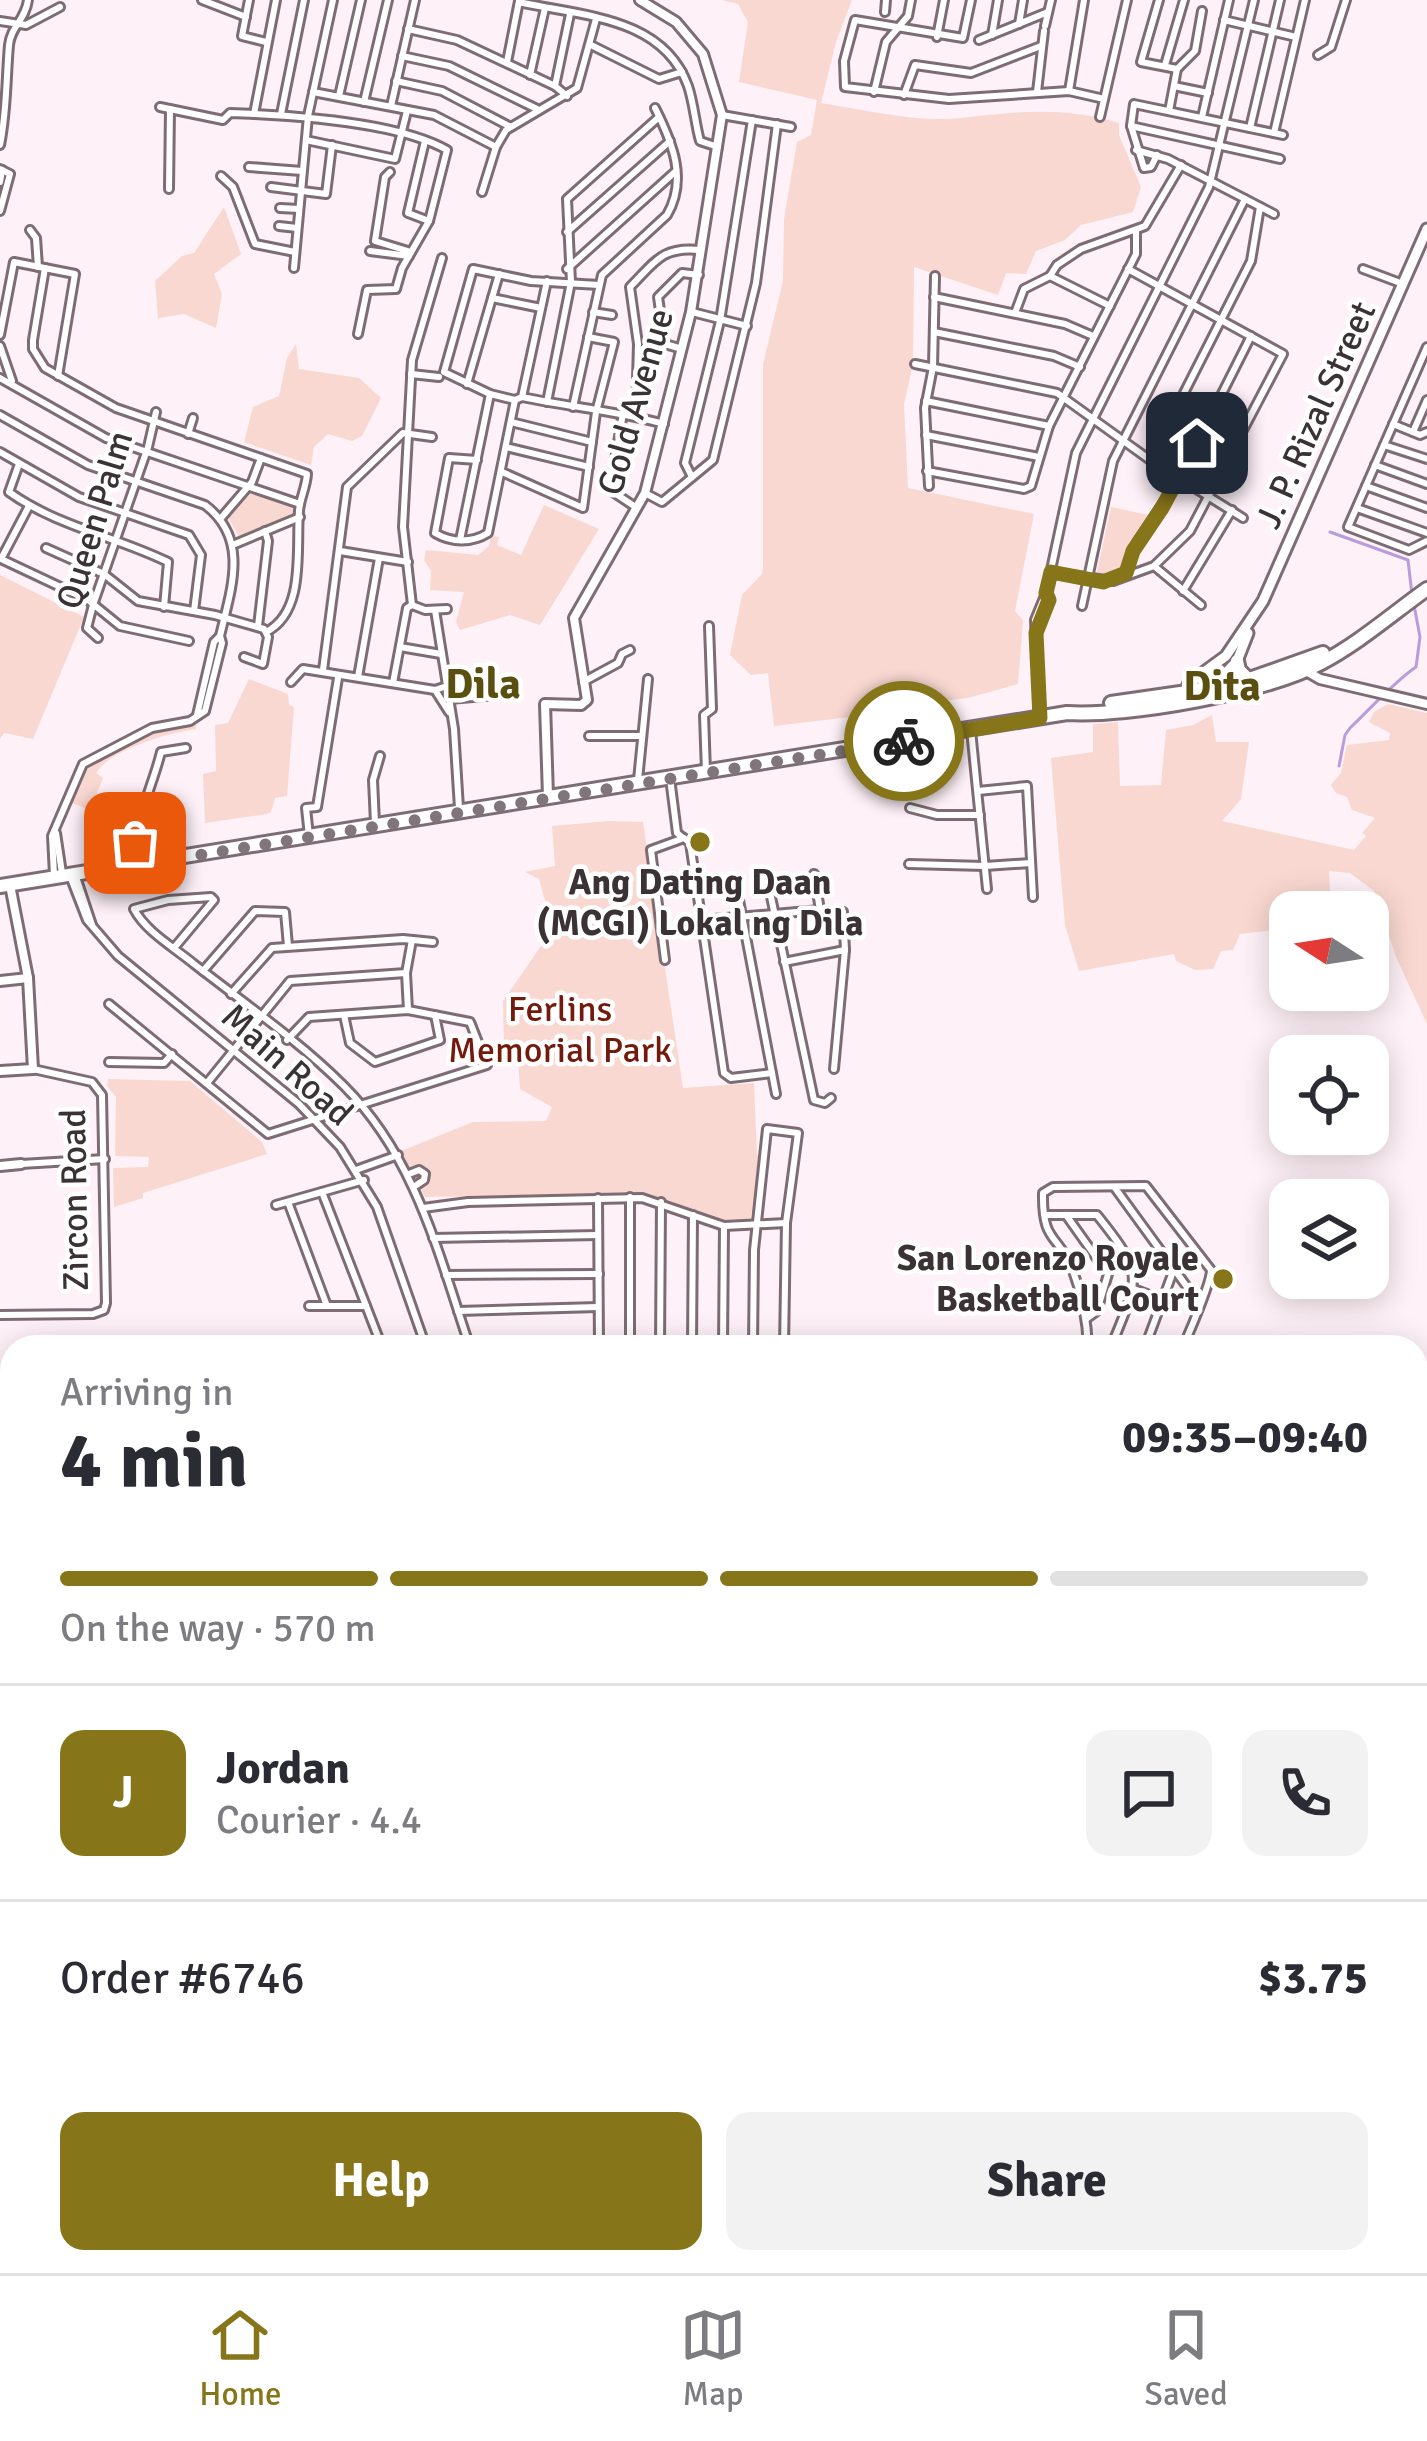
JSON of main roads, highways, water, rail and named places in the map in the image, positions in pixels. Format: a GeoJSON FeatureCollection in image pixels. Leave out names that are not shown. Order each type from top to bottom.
{"type":"FeatureCollection","features":[{"type":"Feature","properties":{"kind":"highway"},"geometry":{"type":"LineString","coordinates":[[1205,694],[1302,668],[1423,592]]}},
{"type":"Feature","properties":{"kind":"highway"},"geometry":{"type":"LineString","coordinates":[[5,885],[971,730],[1082,707],[1205,694],[1322,663],[1354,645],[1362,634]]}},
{"type":"Feature","properties":{"kind":"highway"},"geometry":{"type":"LineString","coordinates":[[1237,661],[1249,680]]}},
{"type":"Feature","properties":{"kind":"main road","name":"J. P. Rizal Street"},"geometry":{"type":"LineString","coordinates":[[1205,694],[1237,661],[1427,229]]}},
{"type":"Feature","properties":{"kind":"main road","name":"J. P. Rizal Street"},"geometry":{"type":"LineString","coordinates":[[1185,697],[1190,683],[1226,656],[1251,622]]}},
{"type":"Feature","properties":{"kind":"waterway"},"geometry":{"type":"LineString","coordinates":[[1330,532],[1408,560],[1412,595]]}},
{"type":"Feature","properties":{"kind":"waterway"},"geometry":{"type":"LineString","coordinates":[[1339,766],[1350,728],[1416,667],[1420,637],[1414,605]]}},
{"type":"Feature","properties":{"kind":"place","name":"Ang Dating Daan (MCGI) Lokal ng Dila"},"geometry":{"type":"Point","coordinates":[700,842]}},
{"type":"Feature","properties":{"kind":"place","name":"San Lorenzo Royale Basketball Court"},"geometry":{"type":"Point","coordinates":[1223,1279]}},
{"type":"Feature","properties":{"kind":"district","name":"Dila"},"geometry":{"type":"Point","coordinates":[483,684]}},
{"type":"Feature","properties":{"kind":"district","name":"Dita"},"geometry":{"type":"Point","coordinates":[1222,686]}},
{"type":"Feature","properties":{"kind":"park label","name":"Ferlins Memorial Park"},"geometry":{"type":"Point","coordinates":[560,1030]}}]}
